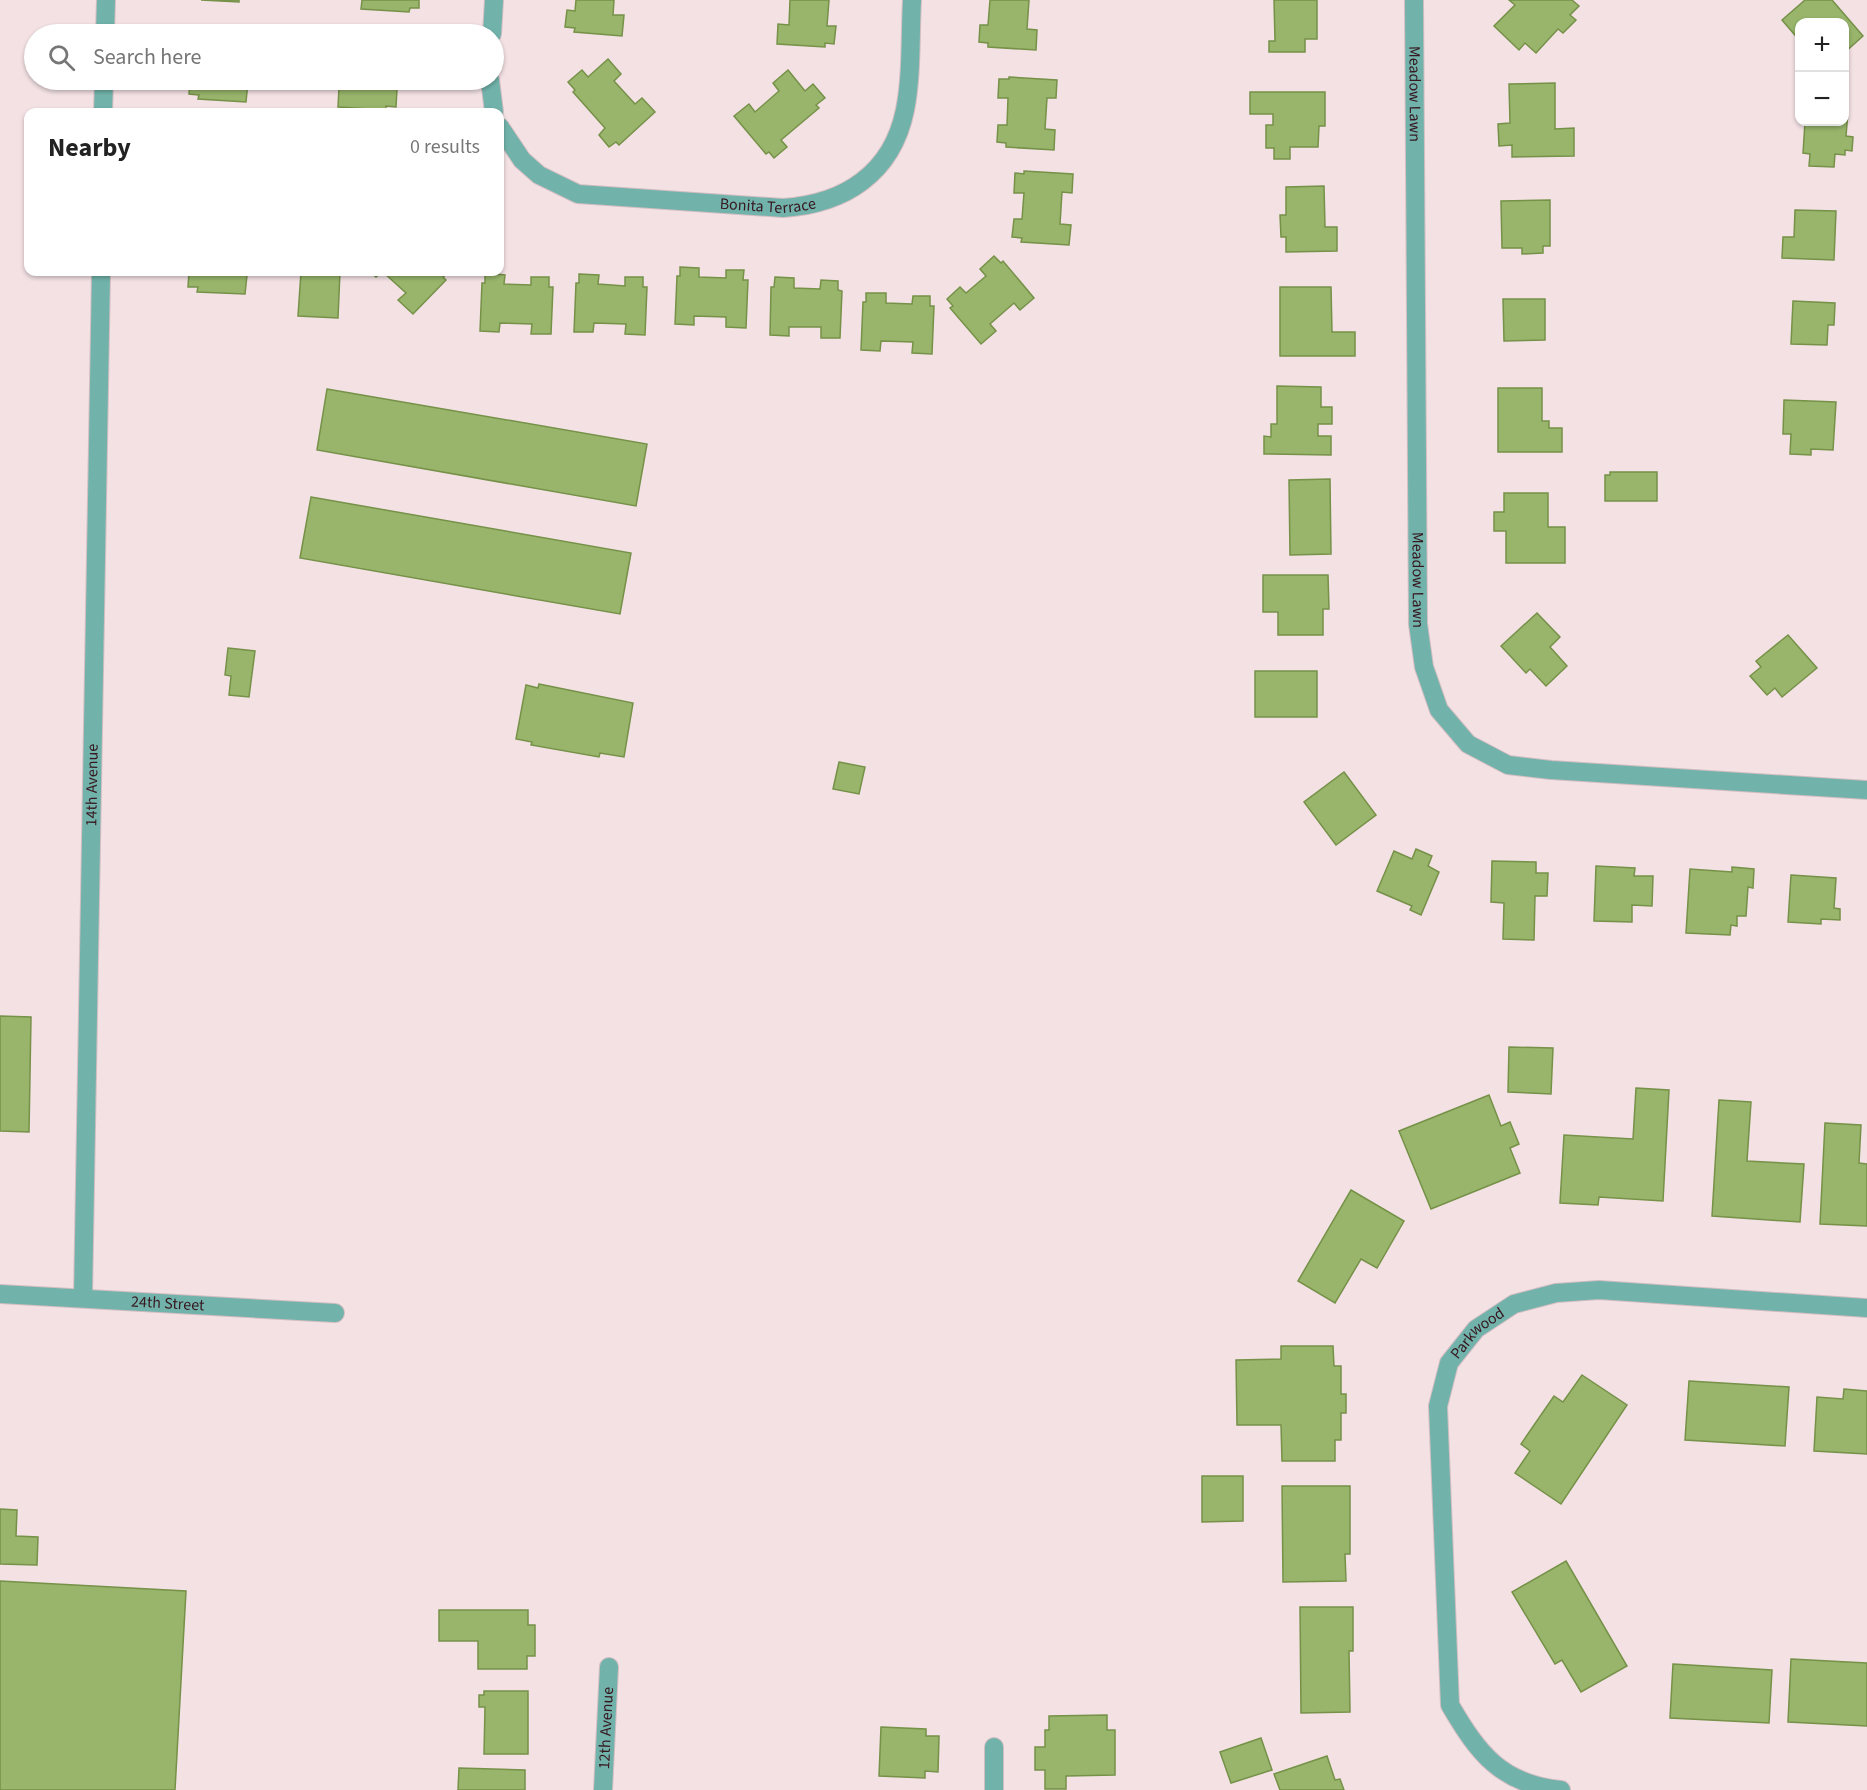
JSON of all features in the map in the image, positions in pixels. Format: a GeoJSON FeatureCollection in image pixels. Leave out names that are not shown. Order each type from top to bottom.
{"type":"FeatureCollection","features":[{"type":"Feature","properties":{"kind":"street"},"geometry":{"type":"LineString","coordinates":[[105,24],[106,0]]}},
{"type":"Feature","properties":{"kind":"street"},"geometry":{"type":"LineString","coordinates":[[493,24],[494,0]]}},
{"type":"Feature","properties":{"kind":"street","name":"Bonita Terrace"},"geometry":{"type":"LineString","coordinates":[[504,134],[515,152],[538,175],[578,194],[783,208],[830,201],[871,175],[893,145],[901,127],[906,109],[912,0]]}},
{"type":"Feature","properties":{"kind":"street","name":"Meadow Lawn"},"geometry":{"type":"LineString","coordinates":[[1414,0],[1418,624],[1424,667],[1439,710],[1468,744],[1508,765],[1551,770],[1867,790]]}},
{"type":"Feature","properties":{"kind":"street"},"geometry":{"type":"LineString","coordinates":[[103,108],[104,90]]}},
{"type":"Feature","properties":{"kind":"street"},"geometry":{"type":"LineString","coordinates":[[491,90],[493,108]]}},
{"type":"Feature","properties":{"kind":"street","name":"14th Avenue"},"geometry":{"type":"LineString","coordinates":[[83,1298],[100,276]]}},
{"type":"Feature","properties":{"kind":"street","name":"Parkwood"},"geometry":{"type":"LineString","coordinates":[[1561,1790],[1545,1788],[1505,1774],[1472,1743],[1450,1705],[1438,1406],[1449,1363],[1476,1329],[1514,1304],[1556,1293],[1599,1290],[1867,1308]]}},
{"type":"Feature","properties":{"kind":"street","name":"24th Street"},"geometry":{"type":"LineString","coordinates":[[0,1294],[335,1313]]}},
{"type":"Feature","properties":{"kind":"street","name":"12th Avenue"},"geometry":{"type":"LineString","coordinates":[[603,1790],[609,1667]]}},
{"type":"Feature","properties":{"kind":"street"},"geometry":{"type":"LineString","coordinates":[[994,1748],[994,1790]]}},
{"type":"Feature","properties":{"kind":"building"},"geometry":{"type":"Polygon","coordinates":[[[201,0],[239,0],[239,2],[201,0]]]}},
{"type":"Feature","properties":{"kind":"building"},"geometry":{"type":"Polygon","coordinates":[[[362,0],[419,0],[419,8],[410,8],[409,12],[361,9],[362,0]]]}},
{"type":"Feature","properties":{"kind":"building"},"geometry":{"type":"Polygon","coordinates":[[[576,0],[614,0],[613,15],[624,15],[622,36],[574,32],[575,28],[565,27],[567,10],[575,11],[576,0]]]}},
{"type":"Feature","properties":{"kind":"building"},"geometry":{"type":"Polygon","coordinates":[[[790,0],[829,0],[827,26],[836,26],[834,44],[825,43],[825,47],[777,44],[778,24],[789,25],[790,0]]]}},
{"type":"Feature","properties":{"kind":"building"},"geometry":{"type":"Polygon","coordinates":[[[990,0],[1029,0],[1027,29],[1037,30],[1036,50],[988,47],[988,43],[979,42],[980,25],[988,25],[990,0]]]}},
{"type":"Feature","properties":{"kind":"building"},"geometry":{"type":"Polygon","coordinates":[[[1274,0],[1317,0],[1317,39],[1305,39],[1305,52],[1269,52],[1269,41],[1275,41],[1274,0]]]}},
{"type":"Feature","properties":{"kind":"building"},"geometry":{"type":"Polygon","coordinates":[[[1509,0],[1572,0],[1579,6],[1570,15],[1576,20],[1563,33],[1558,29],[1536,53],[1525,43],[1519,50],[1494,26],[1515,5],[1509,0]]]}},
{"type":"Feature","properties":{"kind":"building"},"geometry":{"type":"Polygon","coordinates":[[[1805,0],[1832,0],[1848,18],[1795,18],[1795,35],[1782,20],[1805,0]]]}},
{"type":"Feature","properties":{"kind":"building"},"geometry":{"type":"Polygon","coordinates":[[[1849,20],[1863,36],[1849,49],[1849,20]]]}},
{"type":"Feature","properties":{"kind":"building"},"geometry":{"type":"Polygon","coordinates":[[[608,59],[621,74],[614,81],[635,104],[642,98],[655,112],[619,145],[616,142],[609,147],[599,135],[605,128],[573,92],[575,90],[568,82],[582,70],[588,77],[608,59]]]}},
{"type":"Feature","properties":{"kind":"building"},"geometry":{"type":"Polygon","coordinates":[[[788,70],[805,91],[813,84],[825,98],[816,105],[819,108],[781,140],[787,147],[774,158],[769,152],[766,154],[734,116],[749,104],[755,112],[779,91],[773,83],[788,70]]]}},
{"type":"Feature","properties":{"kind":"building"},"geometry":{"type":"Polygon","coordinates":[[[1009,77],[1057,80],[1056,98],[1047,98],[1045,129],[1055,130],[1054,150],[1006,147],[1006,143],[997,142],[998,125],[1007,125],[1008,98],[998,98],[999,79],[1009,79],[1009,77]]]}},
{"type":"Feature","properties":{"kind":"building"},"geometry":{"type":"Polygon","coordinates":[[[1555,83],[1555,129],[1574,128],[1574,156],[1512,157],[1512,145],[1499,146],[1498,124],[1510,123],[1509,84],[1555,83]]]}},
{"type":"Feature","properties":{"kind":"building"},"geometry":{"type":"Polygon","coordinates":[[[189,90],[247,90],[246,102],[198,99],[199,95],[189,94],[189,90]]]}},
{"type":"Feature","properties":{"kind":"building"},"geometry":{"type":"Polygon","coordinates":[[[339,90],[397,90],[396,107],[338,107],[339,90]]]}},
{"type":"Feature","properties":{"kind":"building"},"geometry":{"type":"Polygon","coordinates":[[[1250,92],[1325,92],[1325,126],[1319,126],[1318,147],[1290,147],[1290,159],[1274,159],[1274,148],[1266,148],[1266,125],[1273,125],[1273,114],[1250,114],[1250,92]]]}},
{"type":"Feature","properties":{"kind":"building"},"geometry":{"type":"Polygon","coordinates":[[[1805,126],[1847,126],[1846,136],[1853,137],[1852,151],[1845,150],[1845,155],[1835,154],[1834,167],[1809,166],[1810,154],[1803,153],[1805,126]]]}},
{"type":"Feature","properties":{"kind":"building"},"geometry":{"type":"Polygon","coordinates":[[[1024,171],[1073,174],[1072,193],[1062,192],[1060,224],[1071,225],[1069,245],[1021,242],[1022,238],[1012,237],[1014,219],[1022,219],[1024,193],[1014,193],[1015,173],[1024,174],[1024,171]]]}},
{"type":"Feature","properties":{"kind":"building"},"geometry":{"type":"Polygon","coordinates":[[[1324,186],[1325,227],[1337,227],[1337,251],[1286,252],[1286,237],[1281,237],[1280,215],[1286,215],[1286,187],[1324,186]]]}},
{"type":"Feature","properties":{"kind":"building"},"geometry":{"type":"Polygon","coordinates":[[[1550,200],[1550,246],[1543,246],[1543,253],[1522,254],[1522,248],[1502,248],[1501,201],[1550,200]]]}},
{"type":"Feature","properties":{"kind":"building"},"geometry":{"type":"Polygon","coordinates":[[[1795,210],[1836,211],[1834,260],[1782,258],[1783,237],[1794,237],[1795,210]]]}},
{"type":"Feature","properties":{"kind":"building"},"geometry":{"type":"Polygon","coordinates":[[[994,256],[1001,263],[1003,261],[1034,298],[1020,310],[1014,303],[990,324],[996,331],[981,344],[950,308],[953,306],[947,299],[960,287],[966,293],[986,276],[980,269],[994,256]]]}},
{"type":"Feature","properties":{"kind":"building"},"geometry":{"type":"Polygon","coordinates":[[[680,267],[699,268],[699,277],[726,278],[726,270],[744,270],[743,280],[748,280],[746,328],[726,327],[726,317],[694,316],[694,325],[675,324],[677,276],[680,276],[680,267]]]}},
{"type":"Feature","properties":{"kind":"building"},"geometry":{"type":"Polygon","coordinates":[[[579,274],[599,275],[598,284],[625,286],[625,277],[643,277],[643,287],[647,287],[645,335],[625,334],[626,324],[594,323],[593,332],[574,332],[576,283],[579,283],[579,274]]]}},
{"type":"Feature","properties":{"kind":"building"},"geometry":{"type":"Polygon","coordinates":[[[505,275],[504,284],[531,285],[531,277],[549,277],[549,287],[553,287],[551,334],[531,334],[532,324],[500,323],[499,332],[480,331],[482,283],[485,283],[485,276],[505,275]]]}},
{"type":"Feature","properties":{"kind":"building"},"geometry":{"type":"Polygon","coordinates":[[[189,276],[247,276],[245,294],[197,292],[198,287],[188,287],[189,276]]]}},
{"type":"Feature","properties":{"kind":"building"},"geometry":{"type":"Polygon","coordinates":[[[301,276],[340,276],[338,318],[298,316],[301,276]]]}},
{"type":"Feature","properties":{"kind":"building"},"geometry":{"type":"Polygon","coordinates":[[[387,276],[444,276],[446,280],[413,314],[398,300],[406,293],[387,276]]]}},
{"type":"Feature","properties":{"kind":"building"},"geometry":{"type":"Polygon","coordinates":[[[775,277],[794,278],[794,288],[820,289],[821,280],[838,281],[838,290],[842,291],[840,338],[821,338],[821,327],[789,327],[789,336],[770,335],[771,287],[774,287],[775,277]]]}},
{"type":"Feature","properties":{"kind":"building"},"geometry":{"type":"Polygon","coordinates":[[[1280,287],[1331,287],[1332,332],[1355,332],[1355,356],[1280,356],[1280,287]]]}},
{"type":"Feature","properties":{"kind":"building"},"geometry":{"type":"Polygon","coordinates":[[[866,293],[886,293],[886,303],[912,304],[913,296],[930,296],[930,306],[934,306],[932,354],[912,353],[913,342],[881,341],[880,351],[861,350],[863,302],[866,302],[866,293]]]}},
{"type":"Feature","properties":{"kind":"building"},"geometry":{"type":"Polygon","coordinates":[[[1503,299],[1545,299],[1545,340],[1504,341],[1503,299]]]}},
{"type":"Feature","properties":{"kind":"building"},"geometry":{"type":"Polygon","coordinates":[[[1793,301],[1835,303],[1834,325],[1828,325],[1827,345],[1791,344],[1793,301]]]}},
{"type":"Feature","properties":{"kind":"building"},"geometry":{"type":"Polygon","coordinates":[[[1277,386],[1321,387],[1321,407],[1332,407],[1332,424],[1318,424],[1318,436],[1331,436],[1331,455],[1264,454],[1264,436],[1271,437],[1271,424],[1277,424],[1277,386]]]}},
{"type":"Feature","properties":{"kind":"building"},"geometry":{"type":"Polygon","coordinates":[[[1498,388],[1542,388],[1542,421],[1549,421],[1549,428],[1562,428],[1562,452],[1498,452],[1498,388]]]}},
{"type":"Feature","properties":{"kind":"building"},"geometry":{"type":"Polygon","coordinates":[[[327,389],[647,444],[636,506],[317,450],[327,389]]]}},
{"type":"Feature","properties":{"kind":"building"},"geometry":{"type":"Polygon","coordinates":[[[1784,400],[1836,402],[1833,450],[1811,449],[1811,455],[1790,454],[1791,434],[1783,434],[1784,400]]]}},
{"type":"Feature","properties":{"kind":"building"},"geometry":{"type":"Polygon","coordinates":[[[1610,472],[1657,472],[1657,501],[1605,501],[1605,475],[1610,475],[1610,472]]]}},
{"type":"Feature","properties":{"kind":"building"},"geometry":{"type":"Polygon","coordinates":[[[1330,479],[1331,554],[1290,555],[1289,480],[1330,479]]]}},
{"type":"Feature","properties":{"kind":"building"},"geometry":{"type":"Polygon","coordinates":[[[1504,493],[1548,493],[1548,527],[1565,527],[1565,563],[1506,563],[1506,531],[1494,531],[1494,512],[1504,512],[1504,493]]]}},
{"type":"Feature","properties":{"kind":"building"},"geometry":{"type":"Polygon","coordinates":[[[311,497],[631,553],[620,614],[300,558],[311,497]]]}},
{"type":"Feature","properties":{"kind":"building"},"geometry":{"type":"Polygon","coordinates":[[[1263,575],[1328,575],[1329,609],[1323,609],[1323,635],[1278,635],[1278,612],[1263,612],[1263,575]]]}},
{"type":"Feature","properties":{"kind":"building"},"geometry":{"type":"Polygon","coordinates":[[[1537,613],[1560,637],[1550,647],[1567,666],[1546,686],[1530,669],[1526,673],[1501,646],[1537,613]]]}},
{"type":"Feature","properties":{"kind":"building"},"geometry":{"type":"Polygon","coordinates":[[[1788,635],[1817,668],[1782,697],[1775,688],[1767,695],[1750,676],[1761,667],[1756,661],[1788,635]]]}},
{"type":"Feature","properties":{"kind":"building"},"geometry":{"type":"Polygon","coordinates":[[[228,648],[255,651],[249,697],[229,695],[231,676],[225,675],[228,648]]]}},
{"type":"Feature","properties":{"kind":"building"},"geometry":{"type":"Polygon","coordinates":[[[1255,671],[1317,671],[1317,717],[1255,717],[1255,671]]]}},
{"type":"Feature","properties":{"kind":"building"},"geometry":{"type":"Polygon","coordinates":[[[539,684],[633,703],[624,757],[600,753],[599,757],[531,745],[532,742],[516,739],[526,685],[538,688],[539,684]]]}},
{"type":"Feature","properties":{"kind":"building"},"geometry":{"type":"Polygon","coordinates":[[[839,762],[865,767],[859,794],[833,789],[839,762]]]}},
{"type":"Feature","properties":{"kind":"building"},"geometry":{"type":"Polygon","coordinates":[[[1344,772],[1376,815],[1336,845],[1304,802],[1344,772]]]}},
{"type":"Feature","properties":{"kind":"building"},"geometry":{"type":"Polygon","coordinates":[[[1416,849],[1432,856],[1428,866],[1439,872],[1421,915],[1410,910],[1412,906],[1377,891],[1394,851],[1412,859],[1416,849]]]}},
{"type":"Feature","properties":{"kind":"building"},"geometry":{"type":"Polygon","coordinates":[[[1492,861],[1536,862],[1536,873],[1548,873],[1547,896],[1535,896],[1534,940],[1503,939],[1504,903],[1491,902],[1492,861]]]}},
{"type":"Feature","properties":{"kind":"building"},"geometry":{"type":"Polygon","coordinates":[[[1596,866],[1635,868],[1634,876],[1653,876],[1652,906],[1632,905],[1632,922],[1594,921],[1596,866]]]}},
{"type":"Feature","properties":{"kind":"building"},"geometry":{"type":"Polygon","coordinates":[[[1732,867],[1754,869],[1753,888],[1748,887],[1746,916],[1737,916],[1737,926],[1731,925],[1730,935],[1686,933],[1690,869],[1732,872],[1732,867]]]}},
{"type":"Feature","properties":{"kind":"building"},"geometry":{"type":"Polygon","coordinates":[[[1791,875],[1836,878],[1834,908],[1840,909],[1840,920],[1821,919],[1821,924],[1788,922],[1791,875]]]}},
{"type":"Feature","properties":{"kind":"building"},"geometry":{"type":"Polygon","coordinates":[[[0,1016],[31,1017],[29,1132],[0,1131],[0,1016]]]}},
{"type":"Feature","properties":{"kind":"building"},"geometry":{"type":"Polygon","coordinates":[[[1509,1047],[1553,1048],[1551,1094],[1508,1092],[1509,1047]]]}},
{"type":"Feature","properties":{"kind":"building"},"geometry":{"type":"Polygon","coordinates":[[[1636,1088],[1669,1090],[1663,1201],[1599,1197],[1598,1205],[1560,1203],[1564,1135],[1633,1139],[1636,1088]]]}},
{"type":"Feature","properties":{"kind":"building"},"geometry":{"type":"Polygon","coordinates":[[[1489,1095],[1501,1126],[1510,1122],[1519,1144],[1510,1148],[1520,1173],[1431,1209],[1399,1131],[1489,1095]]]}},
{"type":"Feature","properties":{"kind":"building"},"geometry":{"type":"Polygon","coordinates":[[[1719,1100],[1751,1102],[1747,1161],[1804,1164],[1800,1222],[1712,1216],[1719,1100]]]}},
{"type":"Feature","properties":{"kind":"building"},"geometry":{"type":"Polygon","coordinates":[[[1825,1123],[1861,1125],[1859,1163],[1867,1164],[1867,1226],[1820,1224],[1825,1123]]]}},
{"type":"Feature","properties":{"kind":"building"},"geometry":{"type":"Polygon","coordinates":[[[1351,1190],[1404,1221],[1377,1268],[1361,1259],[1335,1303],[1298,1281],[1351,1190]]]}},
{"type":"Feature","properties":{"kind":"building"},"geometry":{"type":"Polygon","coordinates":[[[1281,1346],[1333,1346],[1334,1366],[1341,1366],[1341,1394],[1346,1394],[1346,1413],[1341,1413],[1341,1440],[1335,1440],[1335,1461],[1282,1461],[1281,1425],[1237,1425],[1236,1360],[1281,1359],[1281,1346]]]}},
{"type":"Feature","properties":{"kind":"building"},"geometry":{"type":"Polygon","coordinates":[[[1582,1375],[1627,1405],[1561,1504],[1515,1473],[1530,1451],[1521,1444],[1554,1396],[1563,1402],[1582,1375]]]}},
{"type":"Feature","properties":{"kind":"building"},"geometry":{"type":"Polygon","coordinates":[[[1689,1381],[1789,1387],[1785,1446],[1685,1440],[1689,1381]]]}},
{"type":"Feature","properties":{"kind":"building"},"geometry":{"type":"Polygon","coordinates":[[[1844,1389],[1867,1391],[1867,1454],[1814,1451],[1817,1397],[1843,1399],[1844,1389]]]}},
{"type":"Feature","properties":{"kind":"building"},"geometry":{"type":"Polygon","coordinates":[[[1202,1476],[1243,1476],[1243,1521],[1202,1522],[1202,1476]]]}},
{"type":"Feature","properties":{"kind":"building"},"geometry":{"type":"Polygon","coordinates":[[[1282,1486],[1350,1486],[1350,1554],[1345,1554],[1346,1581],[1283,1582],[1282,1486]]]}},
{"type":"Feature","properties":{"kind":"building"},"geometry":{"type":"Polygon","coordinates":[[[0,1509],[17,1510],[16,1536],[38,1537],[37,1565],[0,1564],[0,1509]]]}},
{"type":"Feature","properties":{"kind":"building"},"geometry":{"type":"Polygon","coordinates":[[[1566,1561],[1627,1666],[1581,1692],[1562,1660],[1555,1664],[1512,1592],[1566,1561]]]}},
{"type":"Feature","properties":{"kind":"building"},"geometry":{"type":"Polygon","coordinates":[[[0,1581],[186,1591],[175,1790],[0,1790],[0,1581]]]}},
{"type":"Feature","properties":{"kind":"building"},"geometry":{"type":"Polygon","coordinates":[[[1300,1607],[1353,1607],[1353,1651],[1349,1651],[1350,1712],[1301,1713],[1300,1607]]]}},
{"type":"Feature","properties":{"kind":"building"},"geometry":{"type":"Polygon","coordinates":[[[439,1610],[528,1610],[528,1625],[535,1625],[535,1656],[527,1656],[527,1669],[478,1669],[478,1641],[439,1641],[439,1610]]]}},
{"type":"Feature","properties":{"kind":"building"},"geometry":{"type":"Polygon","coordinates":[[[1791,1659],[1867,1663],[1867,1726],[1788,1722],[1791,1659]]]}},
{"type":"Feature","properties":{"kind":"building"},"geometry":{"type":"Polygon","coordinates":[[[1673,1664],[1772,1670],[1769,1723],[1670,1718],[1673,1664]]]}},
{"type":"Feature","properties":{"kind":"building"},"geometry":{"type":"Polygon","coordinates":[[[484,1691],[528,1691],[528,1754],[484,1754],[485,1707],[479,1707],[479,1695],[484,1695],[484,1691]]]}},
{"type":"Feature","properties":{"kind":"building"},"geometry":{"type":"Polygon","coordinates":[[[1107,1715],[1107,1730],[1115,1730],[1115,1775],[1066,1776],[1066,1789],[1045,1789],[1045,1770],[1035,1770],[1035,1747],[1045,1747],[1045,1730],[1049,1730],[1049,1716],[1107,1715]]]}},
{"type":"Feature","properties":{"kind":"building"},"geometry":{"type":"Polygon","coordinates":[[[881,1727],[926,1729],[926,1736],[939,1736],[938,1772],[925,1771],[925,1778],[879,1776],[881,1727]]]}},
{"type":"Feature","properties":{"kind":"building"},"geometry":{"type":"Polygon","coordinates":[[[1261,1738],[1272,1770],[1231,1783],[1220,1752],[1261,1738]]]}},
{"type":"Feature","properties":{"kind":"building"},"geometry":{"type":"Polygon","coordinates":[[[1327,1756],[1335,1780],[1340,1779],[1344,1790],[1280,1790],[1274,1774],[1327,1756]]]}},
{"type":"Feature","properties":{"kind":"building"},"geometry":{"type":"Polygon","coordinates":[[[459,1768],[525,1770],[525,1790],[458,1790],[459,1768]]]}}]}
